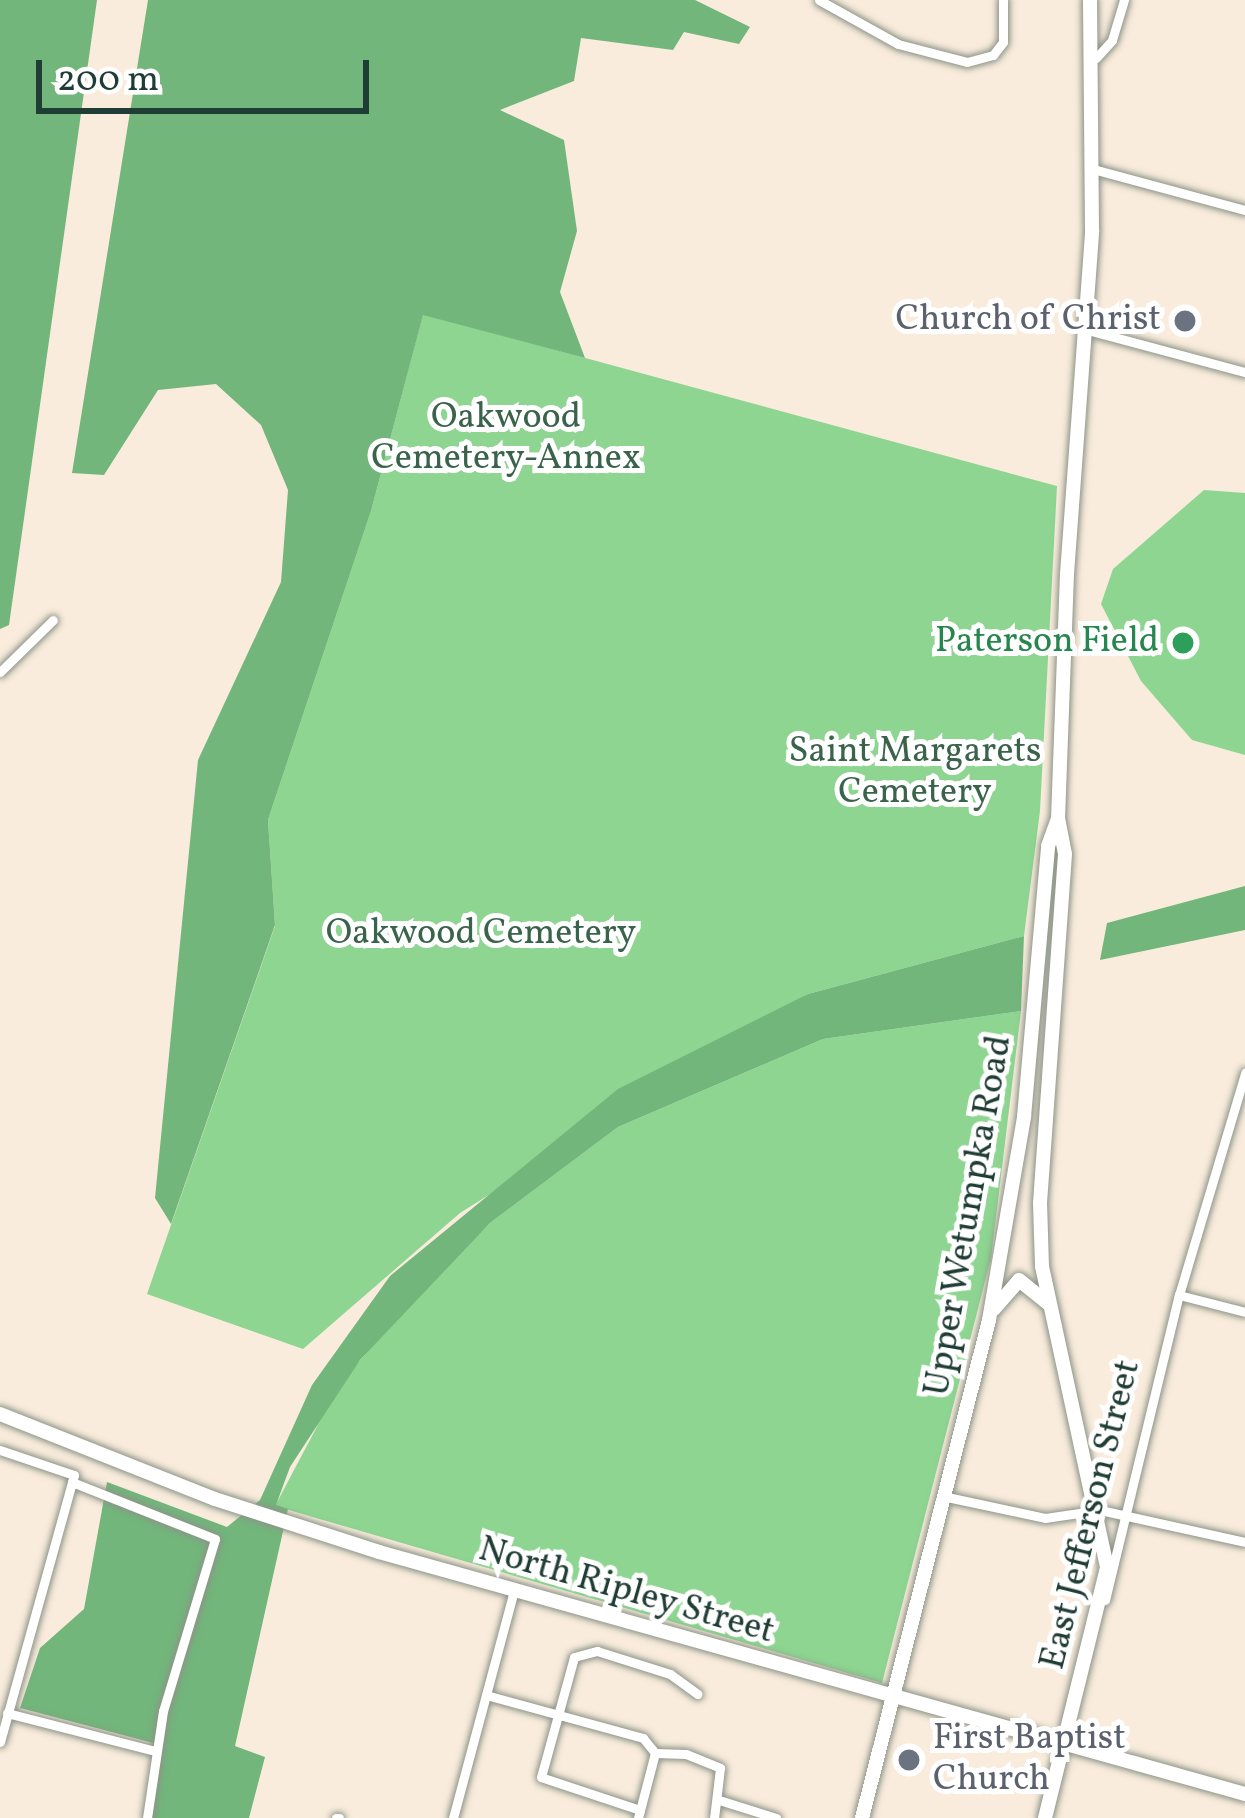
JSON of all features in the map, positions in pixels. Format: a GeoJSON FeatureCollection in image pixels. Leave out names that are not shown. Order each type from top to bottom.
{"type":"FeatureCollection","features":[{"type":"Feature","properties":{"kind":"main road","name":"Upper Wetumpka Road"},"geometry":{"type":"LineString","coordinates":[[1090,0],[1096,58],[1094,170],[1058,818],[1063,904],[1040,1203],[1049,1304],[1100,1510],[1107,1567],[1096,1624]]}},
{"type":"Feature","properties":{"kind":"main road","name":"Upper Wetumpka Road"},"geometry":{"type":"LineString","coordinates":[[862,1818],[989,1320],[1030,1065],[1043,906],[1058,818]]}},
{"type":"Feature","properties":{"kind":"main road"},"geometry":{"type":"LineString","coordinates":[[1030,1065],[1049,1066]]}},
{"type":"Feature","properties":{"kind":"main road"},"geometry":{"type":"LineString","coordinates":[[989,1320],[1011,1282],[1028,1284],[1049,1304]]}},
{"type":"Feature","properties":{"kind":"main road","name":"North Ripley Street"},"geometry":{"type":"LineString","coordinates":[[0,1414],[280,1521],[1062,1748],[1245,1794]]}},
{"type":"Feature","properties":{"kind":"main road","name":"East Jefferson Street"},"geometry":{"type":"LineString","coordinates":[[1045,1818],[1096,1624]]}},
{"type":"Feature","properties":{"kind":"street"},"geometry":{"type":"LineString","coordinates":[[819,0],[868,31],[968,62],[998,50],[1004,0]]}},
{"type":"Feature","properties":{"kind":"street"},"geometry":{"type":"LineString","coordinates":[[1096,58],[1112,40],[1124,0]]}},
{"type":"Feature","properties":{"kind":"street"},"geometry":{"type":"LineString","coordinates":[[1094,170],[1245,210]]}},
{"type":"Feature","properties":{"kind":"street"},"geometry":{"type":"LineString","coordinates":[[1084,328],[1245,372]]}},
{"type":"Feature","properties":{"kind":"street"},"geometry":{"type":"LineString","coordinates":[[0,672],[53,620]]}},
{"type":"Feature","properties":{"kind":"street","name":"East Jefferson Street"},"geometry":{"type":"LineString","coordinates":[[1096,1624],[1128,1514],[1179,1295],[1245,1073]]}},
{"type":"Feature","properties":{"kind":"street"},"geometry":{"type":"LineString","coordinates":[[1179,1295],[1245,1312]]}},
{"type":"Feature","properties":{"kind":"street"},"geometry":{"type":"LineString","coordinates":[[0,1450],[207,1533],[215,1545],[154,1751],[147,1818]]}},
{"type":"Feature","properties":{"kind":"street"},"geometry":{"type":"LineString","coordinates":[[0,1742],[73,1479]]}},
{"type":"Feature","properties":{"kind":"street"},"geometry":{"type":"LineString","coordinates":[[947,1497],[1045,1518],[1100,1510],[1128,1514],[1245,1542]]}},
{"type":"Feature","properties":{"kind":"street"},"geometry":{"type":"LineString","coordinates":[[453,1818],[514,1590]]}},
{"type":"Feature","properties":{"kind":"street"},"geometry":{"type":"LineString","coordinates":[[655,1754],[639,1814],[545,1783],[557,1713],[574,1657],[589,1650],[670,1674],[698,1694]]}},
{"type":"Feature","properties":{"kind":"street"},"geometry":{"type":"LineString","coordinates":[[486,1695],[635,1733],[655,1754],[714,1764],[719,1800],[714,1818]]}},
{"type":"Feature","properties":{"kind":"street"},"geometry":{"type":"LineString","coordinates":[[7,1713],[154,1751]]}},
{"type":"Feature","properties":{"kind":"street"},"geometry":{"type":"LineString","coordinates":[[719,1800],[776,1818]]}},
{"type":"Feature","properties":{"kind":"green space"},"geometry":{"type":"Polygon","coordinates":[[[0,0],[97,0],[9,625],[0,629],[0,0]]]}},
{"type":"Feature","properties":{"kind":"green space"},"geometry":{"type":"Polygon","coordinates":[[[148,0],[695,0],[750,27],[739,44],[684,32],[673,50],[581,38],[574,81],[500,110],[564,140],[577,231],[560,292],[585,358],[423,315],[371,511],[268,820],[275,925],[171,1224],[155,1198],[198,760],[281,582],[288,490],[261,425],[216,384],[158,390],[104,475],[72,473],[148,0]]]}},
{"type":"Feature","properties":{"kind":"green space"},"geometry":{"type":"Polygon","coordinates":[[[423,314],[1057,486],[1040,811],[1024,936],[808,994],[460,1213],[303,1349],[147,1294],[275,926],[268,820],[371,511],[423,314]]]}},
{"type":"Feature","properties":{"kind":"green space","name":"Paterson Field"},"geometry":{"type":"Polygon","coordinates":[[[1204,490],[1245,493],[1245,755],[1192,740],[1141,681],[1101,604],[1113,569],[1204,490]]]}},
{"type":"Feature","properties":{"kind":"green space"},"geometry":{"type":"Polygon","coordinates":[[[1245,886],[1245,930],[1100,960],[1107,923],[1245,886]]]}},
{"type":"Feature","properties":{"kind":"green space"},"geometry":{"type":"Polygon","coordinates":[[[1024,936],[1021,1011],[823,1039],[618,1127],[490,1223],[360,1360],[290,1467],[276,1505],[288,1509],[235,1746],[265,1757],[249,1818],[151,1818],[161,1745],[20,1708],[40,1648],[84,1609],[107,1482],[227,1527],[260,1500],[312,1385],[390,1276],[618,1089],[808,994],[1024,936]]]}},
{"type":"Feature","properties":{"kind":"green space"},"geometry":{"type":"Polygon","coordinates":[[[1021,1011],[991,1258],[882,1683],[275,1506],[340,1383],[414,1299],[490,1223],[618,1127],[823,1039],[1021,1011]]]}},
{"type":"Feature","properties":{"kind":"place","name":"Church of Christ"},"geometry":{"type":"Point","coordinates":[1185,321]}},
{"type":"Feature","properties":{"kind":"place","name":"Paterson Field"},"geometry":{"type":"Point","coordinates":[1183,643]}},
{"type":"Feature","properties":{"kind":"place","name":"First Baptist Church"},"geometry":{"type":"Point","coordinates":[909,1760]}},
{"type":"Feature","properties":{"kind":"park label","name":"Oakwood Cemetery-Annex"},"geometry":{"type":"Point","coordinates":[506,438]}},
{"type":"Feature","properties":{"kind":"park label","name":"Saint Margarets Cemetery"},"geometry":{"type":"Point","coordinates":[915,772]}},
{"type":"Feature","properties":{"kind":"park label","name":"Oakwood Cemetery"},"geometry":{"type":"Point","coordinates":[481,935]}}]}
